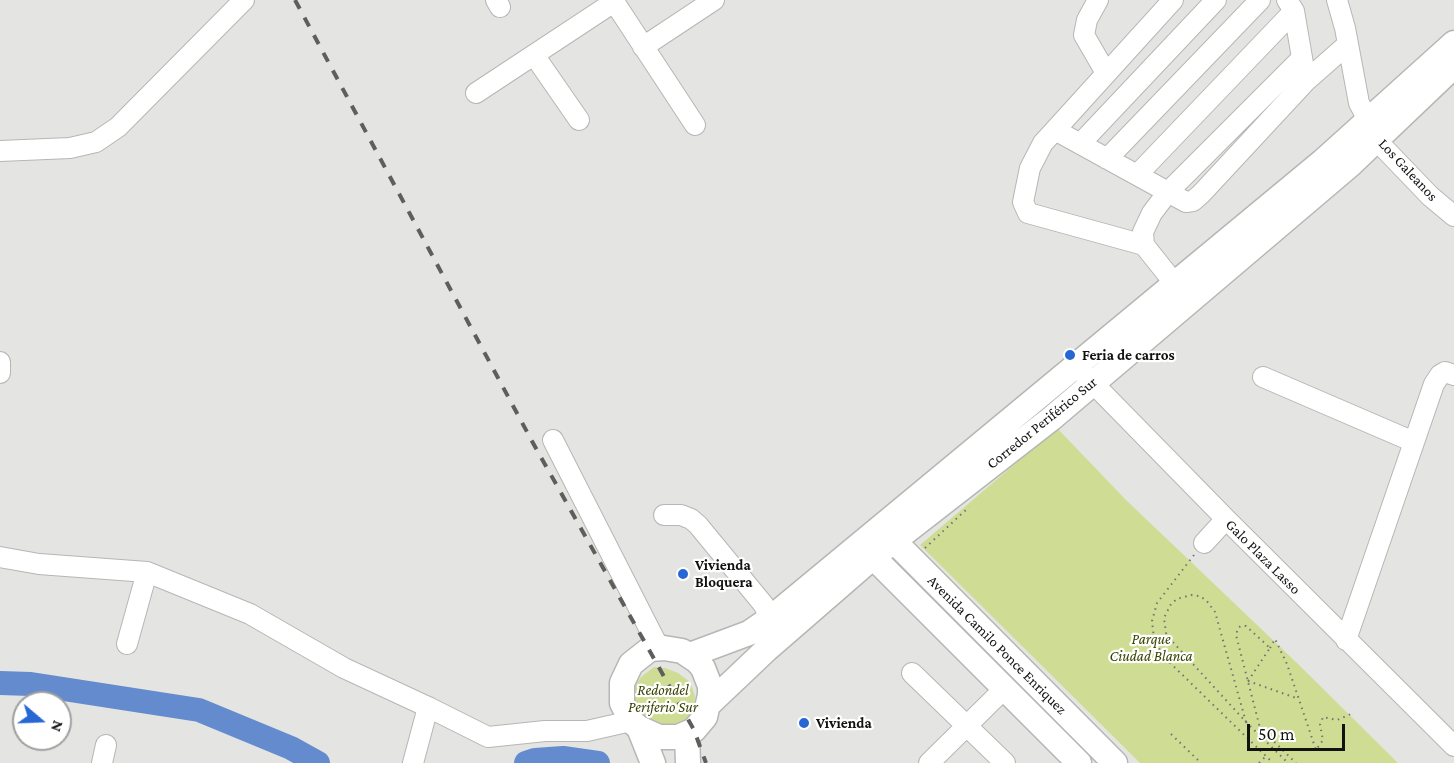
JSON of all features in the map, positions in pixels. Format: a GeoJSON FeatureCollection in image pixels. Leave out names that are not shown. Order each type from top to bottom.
{"type":"FeatureCollection","features":[{"type":"Feature","properties":{"kind":"main road","name":"Corredor Periférico Sur"},"geometry":{"type":"LineString","coordinates":[[1084,374],[1350,165],[1373,130],[1454,43]]}},
{"type":"Feature","properties":{"kind":"main road","name":"Corredor Periférico Sur"},"geometry":{"type":"LineString","coordinates":[[708,705],[886,534],[1052,418],[1084,374],[1175,284],[1323,161],[1373,130],[1454,66]]}},
{"type":"Feature","properties":{"kind":"main road","name":"Avenida Camilo Ponce Enriquez"},"geometry":{"type":"LineString","coordinates":[[886,534],[1115,763]]}},
{"type":"Feature","properties":{"kind":"main road","name":"Corredor Periférico Sur"},"geometry":{"type":"LineString","coordinates":[[690,655],[749,633],[866,551]]}},
{"type":"Feature","properties":{"kind":"main road","name":"Avenida Camilo Ponce Enriquez"},"geometry":{"type":"LineString","coordinates":[[866,551],[1079,763]]}},
{"type":"Feature","properties":{"kind":"main road"},"geometry":{"type":"LineString","coordinates":[[960,645],[978,627]]}},
{"type":"Feature","properties":{"kind":"main road"},"geometry":{"type":"LineString","coordinates":[[635,725],[659,737],[678,737],[694,730],[705,717],[710,695],[707,676],[703,668],[690,655],[673,648],[650,649],[638,657],[625,673],[622,683],[622,703],[653,763]]}},
{"type":"Feature","properties":{"kind":"main road"},"geometry":{"type":"LineString","coordinates":[[687,734],[688,763]]}},
{"type":"Feature","properties":{"kind":"street"},"geometry":{"type":"LineString","coordinates":[[0,170],[5,151],[70,148],[96,142],[118,127],[244,0]]}},
{"type":"Feature","properties":{"kind":"street"},"geometry":{"type":"LineString","coordinates":[[643,46],[714,0]]}},
{"type":"Feature","properties":{"kind":"street"},"geometry":{"type":"LineString","coordinates":[[1144,245],[1028,213],[1023,202],[1030,168],[1043,143],[1173,0]]}},
{"type":"Feature","properties":{"kind":"street"},"geometry":{"type":"LineString","coordinates":[[1080,144],[1216,0]]}},
{"type":"Feature","properties":{"kind":"street"},"geometry":{"type":"LineString","coordinates":[[1107,159],[1260,0]]}},
{"type":"Feature","properties":{"kind":"street","name":"Los Galeanos"},"geometry":{"type":"LineString","coordinates":[[1337,0],[1359,103],[1373,130],[1382,146],[1430,196],[1454,216]]}},
{"type":"Feature","properties":{"kind":"street"},"geometry":{"type":"LineString","coordinates":[[476,93],[613,1],[695,125]]}},
{"type":"Feature","properties":{"kind":"street"},"geometry":{"type":"LineString","coordinates":[[1098,1],[1087,20],[1084,35],[1106,73]]}},
{"type":"Feature","properties":{"kind":"street"},"geometry":{"type":"LineString","coordinates":[[1137,175],[1291,5]]}},
{"type":"Feature","properties":{"kind":"street"},"geometry":{"type":"LineString","coordinates":[[1291,5],[1306,81]]}},
{"type":"Feature","properties":{"kind":"street"},"geometry":{"type":"LineString","coordinates":[[1055,130],[1186,202],[1193,201],[1306,81],[1348,44]]}},
{"type":"Feature","properties":{"kind":"street"},"geometry":{"type":"LineString","coordinates":[[534,55],[579,120]]}},
{"type":"Feature","properties":{"kind":"street"},"geometry":{"type":"LineString","coordinates":[[1175,284],[1144,245],[1143,232],[1152,213],[1168,192],[1302,58]]}},
{"type":"Feature","properties":{"kind":"street"},"geometry":{"type":"LineString","coordinates":[[0,362],[0,373]]}},
{"type":"Feature","properties":{"kind":"street"},"geometry":{"type":"LineString","coordinates":[[1346,640],[1434,384],[1445,372],[1454,375]]}},
{"type":"Feature","properties":{"kind":"street","name":"Galo Plaza Lasso"},"geometry":{"type":"LineString","coordinates":[[1084,374],[1346,640],[1454,746]]}},
{"type":"Feature","properties":{"kind":"street"},"geometry":{"type":"LineString","coordinates":[[1263,377],[1414,442]]}},
{"type":"Feature","properties":{"kind":"street"},"geometry":{"type":"LineString","coordinates":[[553,440],[659,648]]}},
{"type":"Feature","properties":{"kind":"street"},"geometry":{"type":"LineString","coordinates":[[664,515],[681,515],[698,525],[763,604],[771,618]]}},
{"type":"Feature","properties":{"kind":"street"},"geometry":{"type":"LineString","coordinates":[[1204,543],[1226,519]]}},
{"type":"Feature","properties":{"kind":"street"},"geometry":{"type":"LineString","coordinates":[[0,557],[39,564],[147,572],[250,614],[345,668],[488,737],[545,731],[587,731],[635,725]]}},
{"type":"Feature","properties":{"kind":"street"},"geometry":{"type":"LineString","coordinates":[[127,644],[147,572]]}},
{"type":"Feature","properties":{"kind":"street"},"geometry":{"type":"LineString","coordinates":[[912,673],[1005,763]]}},
{"type":"Feature","properties":{"kind":"street"},"geometry":{"type":"LineString","coordinates":[[929,763],[1004,689]]}},
{"type":"Feature","properties":{"kind":"street"},"geometry":{"type":"LineString","coordinates":[[413,763],[429,707]]}},
{"type":"Feature","properties":{"kind":"path"},"geometry":{"type":"LineString","coordinates":[[1204,543],[1157,603],[1152,621],[1154,639],[1162,656],[1273,763]]}},
{"type":"Feature","properties":{"kind":"path"},"geometry":{"type":"LineString","coordinates":[[1246,722],[1212,605],[1199,596],[1191,595],[1177,599],[1171,604],[1164,618],[1166,633],[1246,722],[1288,763]]}},
{"type":"Feature","properties":{"kind":"path"},"geometry":{"type":"LineString","coordinates":[[1270,648],[1246,626],[1238,628],[1236,635],[1260,728],[1296,763]]}},
{"type":"Feature","properties":{"kind":"path"},"geometry":{"type":"LineString","coordinates":[[1248,681],[1275,639],[1287,664],[1316,750],[1323,740],[1320,725],[1323,717],[1337,720],[1351,714]]}},
{"type":"Feature","properties":{"kind":"path"},"geometry":{"type":"LineString","coordinates":[[1248,681],[1297,699]]}},
{"type":"Feature","properties":{"kind":"path"},"geometry":{"type":"LineString","coordinates":[[1171,734],[1201,763]]}},
{"type":"Feature","properties":{"kind":"path"},"geometry":{"type":"LineString","coordinates":[[1259,763],[1266,756]]}},
{"type":"Feature","properties":{"kind":"green space","name":"Parque Ciudad Blanca"},"geometry":{"type":"Polygon","coordinates":[[[1057,428],[1125,499],[1398,763],[1140,763],[920,545],[1057,428]]]}},
{"type":"Feature","properties":{"kind":"green space","name":"Redondel Periferio Sur"},"geometry":{"type":"Polygon","coordinates":[[[654,667],[678,673],[690,682],[695,696],[694,707],[690,719],[683,726],[649,727],[632,702],[633,689],[641,677],[654,667]]]}},
{"type":"Feature","properties":{"kind":"waterway"},"geometry":{"type":"LineString","coordinates":[[0,683],[31,684],[199,710],[291,748],[318,763]]}},
{"type":"Feature","properties":{"kind":"waterway"},"geometry":{"type":"LineString","coordinates":[[526,763],[563,758],[598,763]]}},
{"type":"Feature","properties":{"kind":"railway"},"geometry":{"type":"LineString","coordinates":[[295,0],[533,443],[694,730],[706,763]]}},
{"type":"Feature","properties":{"kind":"place","name":"Feria de carros"},"geometry":{"type":"Point","coordinates":[1070,355]}},
{"type":"Feature","properties":{"kind":"place","name":"Vivienda Bloquera"},"geometry":{"type":"Point","coordinates":[683,574]}},
{"type":"Feature","properties":{"kind":"place","name":"Vivienda"},"geometry":{"type":"Point","coordinates":[804,723]}}]}
